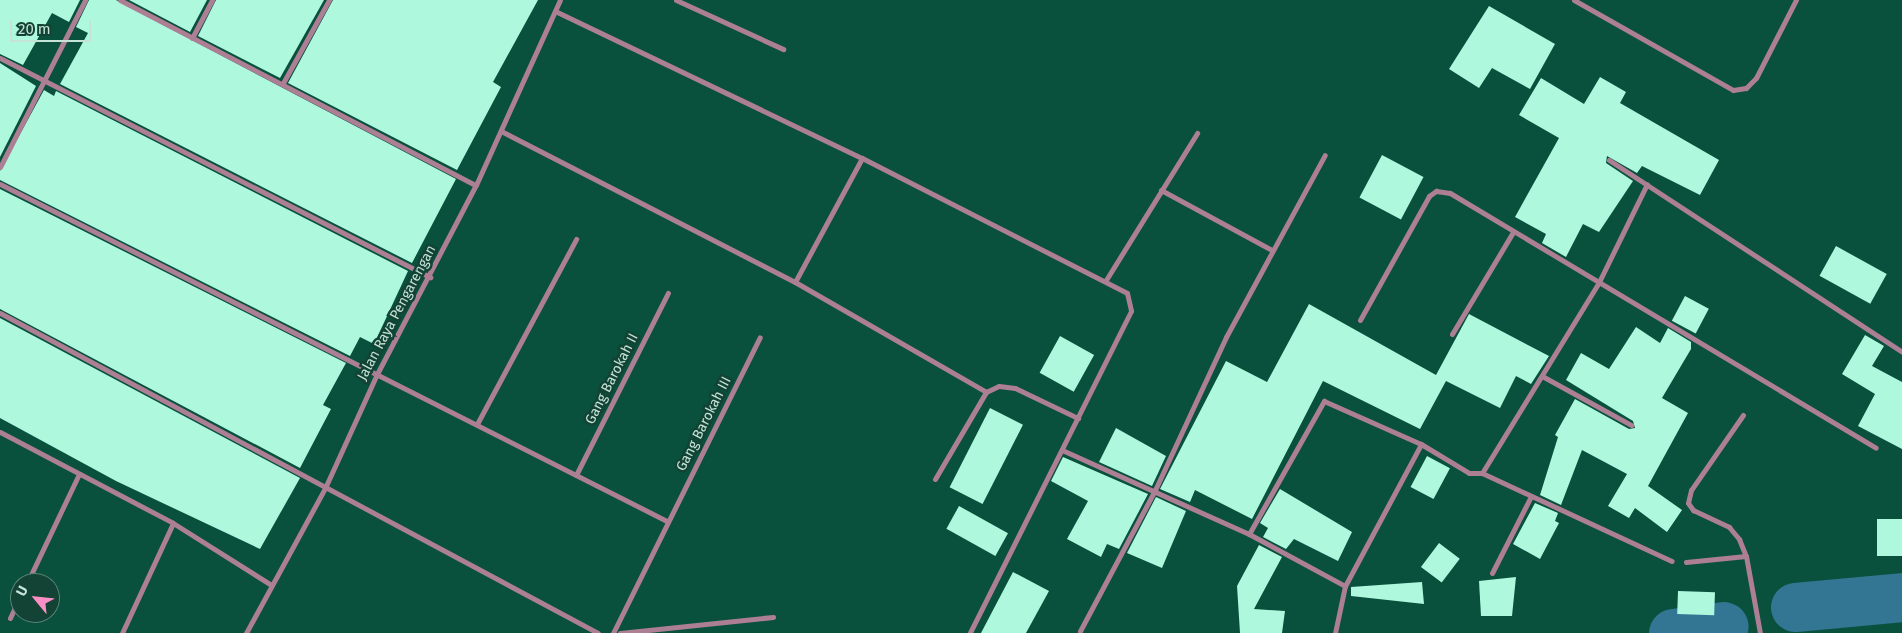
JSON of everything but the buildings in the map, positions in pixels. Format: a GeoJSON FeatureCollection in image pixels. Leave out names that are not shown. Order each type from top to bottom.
{"type":"FeatureCollection","features":[{"type":"Feature","properties":{"kind":"street"},"geometry":{"type":"LineString","coordinates":[[0,167],[85,0]]}},
{"type":"Feature","properties":{"kind":"street"},"geometry":{"type":"LineString","coordinates":[[120,0],[283,83],[476,185]]}},
{"type":"Feature","properties":{"kind":"street"},"geometry":{"type":"LineString","coordinates":[[192,38],[212,0]]}},
{"type":"Feature","properties":{"kind":"street"},"geometry":{"type":"LineString","coordinates":[[283,83],[329,0]]}},
{"type":"Feature","properties":{"kind":"street","name":"Jalan Raya Pengarengan"},"geometry":{"type":"LineString","coordinates":[[246,633],[270,584],[325,488],[377,374],[430,277],[476,185],[560,0]]}},
{"type":"Feature","properties":{"kind":"street"},"geometry":{"type":"LineString","coordinates":[[676,0],[783,49]]}},
{"type":"Feature","properties":{"kind":"street"},"geometry":{"type":"LineString","coordinates":[[1574,0],[1733,90],[1746,88],[1756,78],[1796,0]]}},
{"type":"Feature","properties":{"kind":"street"},"geometry":{"type":"LineString","coordinates":[[555,11],[862,158],[1106,280],[1127,293],[1132,311],[970,633]]}},
{"type":"Feature","properties":{"kind":"street"},"geometry":{"type":"LineString","coordinates":[[0,58],[430,277]]}},
{"type":"Feature","properties":{"kind":"street"},"geometry":{"type":"LineString","coordinates":[[501,132],[795,282],[986,392]]}},
{"type":"Feature","properties":{"kind":"street"},"geometry":{"type":"LineString","coordinates":[[1106,280],[1197,133]]}},
{"type":"Feature","properties":{"kind":"street"},"geometry":{"type":"LineString","coordinates":[[1080,630],[1156,490],[1272,250],[1325,155]]}},
{"type":"Feature","properties":{"kind":"street"},"geometry":{"type":"LineString","coordinates":[[795,282],[862,158]]}},
{"type":"Feature","properties":{"kind":"street"},"geometry":{"type":"LineString","coordinates":[[1609,160],[1902,352]]}},
{"type":"Feature","properties":{"kind":"street"},"geometry":{"type":"LineString","coordinates":[[0,184],[667,521]]}},
{"type":"Feature","properties":{"kind":"street"},"geometry":{"type":"LineString","coordinates":[[1482,473],[1598,284],[1646,184]]}},
{"type":"Feature","properties":{"kind":"street"},"geometry":{"type":"LineString","coordinates":[[1161,190],[1272,250]]}},
{"type":"Feature","properties":{"kind":"street"},"geometry":{"type":"LineString","coordinates":[[1360,320],[1436,191],[1450,193],[1598,284],[1876,448]]}},
{"type":"Feature","properties":{"kind":"street"},"geometry":{"type":"LineString","coordinates":[[1452,334],[1513,232]]}},
{"type":"Feature","properties":{"kind":"street"},"geometry":{"type":"LineString","coordinates":[[477,424],[576,239]]}},
{"type":"Feature","properties":{"kind":"street","name":"Gang Barokah II"},"geometry":{"type":"LineString","coordinates":[[576,475],[668,293]]}},
{"type":"Feature","properties":{"kind":"street"},"geometry":{"type":"LineString","coordinates":[[0,313],[598,633]]}},
{"type":"Feature","properties":{"kind":"street","name":"Gang Barokah III"},"geometry":{"type":"LineString","coordinates":[[613,633],[760,337]]}},
{"type":"Feature","properties":{"kind":"street"},"geometry":{"type":"LineString","coordinates":[[1542,376],[1631,426]]}},
{"type":"Feature","properties":{"kind":"street"},"geometry":{"type":"LineString","coordinates":[[936,480],[986,392],[999,386],[1015,388],[1078,418]]}},
{"type":"Feature","properties":{"kind":"street"},"geometry":{"type":"LineString","coordinates":[[1249,534],[1320,403],[1332,404],[1420,444],[1469,473],[1482,473],[1672,561]]}},
{"type":"Feature","properties":{"kind":"street"},"geometry":{"type":"LineString","coordinates":[[1743,415],[1691,490],[1688,502],[1693,510],[1729,527],[1746,556],[1754,590],[1760,633]]}},
{"type":"Feature","properties":{"kind":"street"},"geometry":{"type":"LineString","coordinates":[[0,432],[173,523],[270,584]]}},
{"type":"Feature","properties":{"kind":"street"},"geometry":{"type":"LineString","coordinates":[[1335,633],[1344,586],[1420,444]]}},
{"type":"Feature","properties":{"kind":"street"},"geometry":{"type":"LineString","coordinates":[[1062,450],[1156,490],[1249,534],[1344,586]]}},
{"type":"Feature","properties":{"kind":"street"},"geometry":{"type":"LineString","coordinates":[[31,573],[79,474]]}},
{"type":"Feature","properties":{"kind":"street"},"geometry":{"type":"LineString","coordinates":[[1492,573],[1531,496]]}},
{"type":"Feature","properties":{"kind":"street"},"geometry":{"type":"LineString","coordinates":[[122,633],[173,523]]}},
{"type":"Feature","properties":{"kind":"street"},"geometry":{"type":"LineString","coordinates":[[1686,562],[1746,556]]}},
{"type":"Feature","properties":{"kind":"street"},"geometry":{"type":"LineString","coordinates":[[620,633],[773,618]]}},
{"type":"Feature","properties":{"kind":"waterway"},"geometry":{"type":"LineString","coordinates":[[1795,607],[1902,597]]}},
{"type":"Feature","properties":{"kind":"waterway"},"geometry":{"type":"LineString","coordinates":[[1673,633],[1724,626]]}}]}
